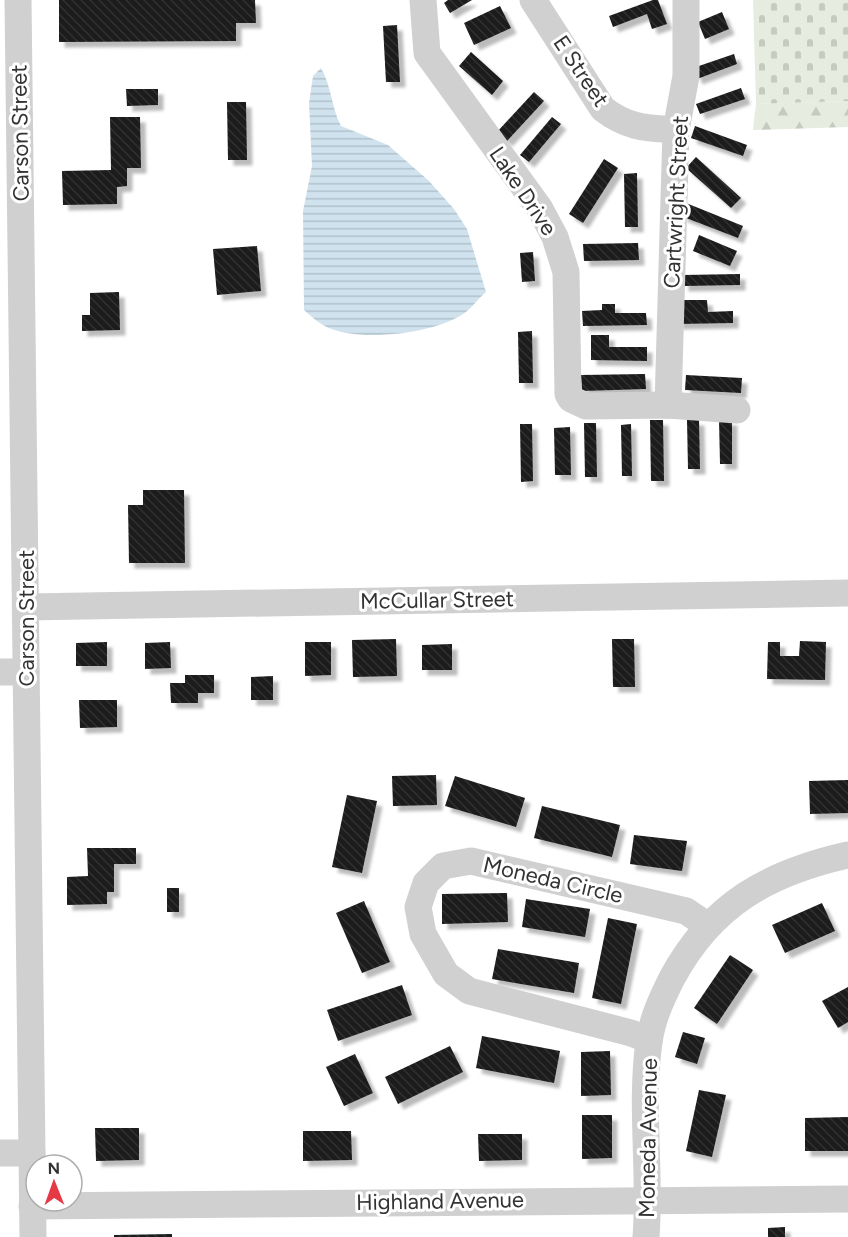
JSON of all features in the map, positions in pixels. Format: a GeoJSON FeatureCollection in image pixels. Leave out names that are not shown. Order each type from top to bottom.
{"type":"FeatureCollection","features":[{"type":"Feature","properties":{"kind":"street","name":"Carson Street"},"geometry":{"type":"LineString","coordinates":[[18,0],[27,607],[13,672],[32,1153]]}},
{"type":"Feature","properties":{"kind":"street","name":"Lake Drive"},"geometry":{"type":"LineString","coordinates":[[423,0],[427,53],[540,209],[555,237],[566,272],[568,394],[571,399],[586,406],[668,405]]}},
{"type":"Feature","properties":{"kind":"street","name":"E Street"},"geometry":{"type":"LineString","coordinates":[[533,0],[603,109],[620,122],[643,128],[676,130]]}},
{"type":"Feature","properties":{"kind":"street","name":"Cartwright Street"},"geometry":{"type":"LineString","coordinates":[[668,405],[676,130],[686,76],[686,0]]}},
{"type":"Feature","properties":{"kind":"street"},"geometry":{"type":"LineString","coordinates":[[668,405],[736,410]]}},
{"type":"Feature","properties":{"kind":"street","name":"McCullar Street"},"geometry":{"type":"LineString","coordinates":[[27,607],[848,593]]}},
{"type":"Feature","properties":{"kind":"street","name":"Moneda Avenue"},"geometry":{"type":"LineString","coordinates":[[646,1237],[649,1198],[645,1089],[649,1040],[659,1003],[683,958],[708,926],[739,898],[786,873],[848,855]]}},
{"type":"Feature","properties":{"kind":"street","name":"Moneda Circle"},"geometry":{"type":"LineString","coordinates":[[649,1040],[631,1033],[469,991],[446,974],[423,934],[418,907],[426,883],[444,866],[471,861],[686,911],[708,926]]}},
{"type":"Feature","properties":{"kind":"street"},"geometry":{"type":"LineString","coordinates":[[0,1153],[24,1153]]}},
{"type":"Feature","properties":{"kind":"street","name":"Highland Avenue"},"geometry":{"type":"LineString","coordinates":[[84,1205],[649,1198],[848,1199]]}},
{"type":"Feature","properties":{"kind":"street","name":"Carson Street"},"geometry":{"type":"LineString","coordinates":[[32,1213],[33,1237]]}},
{"type":"Feature","properties":{"kind":"green space"},"geometry":{"type":"Polygon","coordinates":[[[753,0],[848,0],[848,101],[756,104],[753,0]]]}},
{"type":"Feature","properties":{"kind":"green space"},"geometry":{"type":"Polygon","coordinates":[[[848,101],[848,127],[753,130],[756,104],[848,101]]]}},
{"type":"Feature","properties":{"kind":"water"},"geometry":{"type":"Polygon","coordinates":[[[321,68],[341,126],[388,145],[429,181],[454,209],[467,229],[486,292],[466,312],[453,320],[416,331],[396,334],[355,334],[337,331],[323,325],[304,310],[303,211],[312,166],[309,103],[313,76],[321,68]]]}},
{"type":"Feature","properties":{"kind":"building"},"geometry":{"type":"Polygon","coordinates":[[[59,0],[255,0],[256,23],[236,23],[236,41],[59,42],[59,0]]]}},
{"type":"Feature","properties":{"kind":"building"},"geometry":{"type":"Polygon","coordinates":[[[448,0],[472,0],[450,13],[444,3],[448,0]]]}},
{"type":"Feature","properties":{"kind":"building"},"geometry":{"type":"Polygon","coordinates":[[[658,0],[667,24],[652,29],[647,14],[613,27],[609,16],[658,0]]]}},
{"type":"Feature","properties":{"kind":"building"},"geometry":{"type":"Polygon","coordinates":[[[500,6],[511,28],[474,45],[464,23],[500,6]]]}},
{"type":"Feature","properties":{"kind":"building"},"geometry":{"type":"Polygon","coordinates":[[[722,12],[729,29],[705,39],[698,22],[722,12]]]}},
{"type":"Feature","properties":{"kind":"building"},"geometry":{"type":"Polygon","coordinates":[[[397,25],[400,82],[386,82],[383,26],[397,25]]]}},
{"type":"Feature","properties":{"kind":"building"},"geometry":{"type":"Polygon","coordinates":[[[471,52],[503,81],[492,95],[459,66],[471,52]]]}},
{"type":"Feature","properties":{"kind":"building"},"geometry":{"type":"Polygon","coordinates":[[[734,54],[737,64],[697,79],[693,68],[734,54]]]}},
{"type":"Feature","properties":{"kind":"building"},"geometry":{"type":"Polygon","coordinates":[[[741,88],[745,99],[700,114],[696,104],[741,88]]]}},
{"type":"Feature","properties":{"kind":"building"},"geometry":{"type":"Polygon","coordinates":[[[126,89],[158,89],[158,105],[127,106],[126,89]]]}},
{"type":"Feature","properties":{"kind":"building"},"geometry":{"type":"Polygon","coordinates":[[[534,92],[544,101],[507,141],[497,132],[534,92]]]}},
{"type":"Feature","properties":{"kind":"building"},"geometry":{"type":"Polygon","coordinates":[[[227,102],[246,102],[247,160],[228,160],[227,102]]]}},
{"type":"Feature","properties":{"kind":"building"},"geometry":{"type":"Polygon","coordinates":[[[110,117],[140,117],[141,168],[127,168],[127,186],[117,187],[117,204],[63,205],[62,171],[111,170],[110,117]]]}},
{"type":"Feature","properties":{"kind":"building"},"geometry":{"type":"Polygon","coordinates":[[[552,117],[561,124],[529,162],[520,155],[552,117]]]}},
{"type":"Feature","properties":{"kind":"building"},"geometry":{"type":"Polygon","coordinates":[[[695,126],[747,145],[743,156],[691,138],[695,126]]]}},
{"type":"Feature","properties":{"kind":"building"},"geometry":{"type":"Polygon","coordinates":[[[696,157],[741,198],[731,208],[686,168],[696,157]]]}},
{"type":"Feature","properties":{"kind":"building"},"geometry":{"type":"Polygon","coordinates":[[[604,159],[618,168],[583,223],[569,214],[604,159]]]}},
{"type":"Feature","properties":{"kind":"building"},"geometry":{"type":"Polygon","coordinates":[[[637,173],[638,227],[625,227],[624,174],[637,173]]]}},
{"type":"Feature","properties":{"kind":"building"},"geometry":{"type":"Polygon","coordinates":[[[686,203],[743,226],[738,238],[681,216],[686,203]]]}},
{"type":"Feature","properties":{"kind":"building"},"geometry":{"type":"Polygon","coordinates":[[[699,235],[737,251],[730,266],[693,251],[699,235]]]}},
{"type":"Feature","properties":{"kind":"building"},"geometry":{"type":"Polygon","coordinates":[[[638,243],[639,260],[584,261],[583,244],[638,243]]]}},
{"type":"Feature","properties":{"kind":"building"},"geometry":{"type":"Polygon","coordinates":[[[257,246],[261,291],[217,295],[213,249],[257,246]]]}},
{"type":"Feature","properties":{"kind":"building"},"geometry":{"type":"Polygon","coordinates":[[[533,252],[535,281],[522,282],[520,253],[533,252]]]}},
{"type":"Feature","properties":{"kind":"building"},"geometry":{"type":"Polygon","coordinates":[[[740,274],[740,285],[683,286],[683,275],[740,274]]]}},
{"type":"Feature","properties":{"kind":"building"},"geometry":{"type":"Polygon","coordinates":[[[119,292],[120,330],[82,331],[82,315],[90,315],[90,293],[119,292]]]}},
{"type":"Feature","properties":{"kind":"building"},"geometry":{"type":"Polygon","coordinates":[[[677,300],[707,300],[708,312],[733,311],[733,323],[677,324],[677,300]]]}},
{"type":"Feature","properties":{"kind":"building"},"geometry":{"type":"Polygon","coordinates":[[[602,304],[615,304],[615,313],[646,313],[647,325],[583,326],[582,311],[602,310],[602,304]]]}},
{"type":"Feature","properties":{"kind":"building"},"geometry":{"type":"Polygon","coordinates":[[[532,331],[533,383],[519,383],[518,332],[532,331]]]}},
{"type":"Feature","properties":{"kind":"building"},"geometry":{"type":"Polygon","coordinates":[[[591,335],[609,335],[609,347],[647,347],[647,361],[591,360],[591,335]]]}},
{"type":"Feature","properties":{"kind":"building"},"geometry":{"type":"Polygon","coordinates":[[[645,374],[646,389],[582,391],[581,375],[645,374]]]}},
{"type":"Feature","properties":{"kind":"building"},"geometry":{"type":"Polygon","coordinates":[[[686,375],[742,378],[741,393],[685,390],[686,375]]]}},
{"type":"Feature","properties":{"kind":"building"},"geometry":{"type":"Polygon","coordinates":[[[650,420],[663,420],[664,481],[651,481],[650,420]]]}},
{"type":"Feature","properties":{"kind":"building"},"geometry":{"type":"Polygon","coordinates":[[[687,420],[699,420],[700,469],[688,469],[687,420]]]}},
{"type":"Feature","properties":{"kind":"building"},"geometry":{"type":"Polygon","coordinates":[[[719,420],[732,420],[732,464],[720,464],[719,420]]]}},
{"type":"Feature","properties":{"kind":"building"},"geometry":{"type":"Polygon","coordinates":[[[584,423],[596,423],[597,477],[585,477],[584,423]]]}},
{"type":"Feature","properties":{"kind":"building"},"geometry":{"type":"Polygon","coordinates":[[[520,424],[532,424],[533,481],[521,482],[520,424]]]}},
{"type":"Feature","properties":{"kind":"building"},"geometry":{"type":"Polygon","coordinates":[[[631,424],[632,476],[622,476],[621,425],[631,424]]]}},
{"type":"Feature","properties":{"kind":"building"},"geometry":{"type":"Polygon","coordinates":[[[570,427],[571,475],[555,475],[554,428],[570,427]]]}},
{"type":"Feature","properties":{"kind":"building"},"geometry":{"type":"Polygon","coordinates":[[[143,490],[184,490],[185,563],[129,563],[128,505],[143,505],[143,490]]]}},
{"type":"Feature","properties":{"kind":"building"},"geometry":{"type":"Polygon","coordinates":[[[396,639],[397,676],[353,677],[352,640],[396,639]]]}},
{"type":"Feature","properties":{"kind":"building"},"geometry":{"type":"Polygon","coordinates":[[[612,639],[634,639],[635,687],[613,687],[612,639]]]}},
{"type":"Feature","properties":{"kind":"building"},"geometry":{"type":"Polygon","coordinates":[[[800,641],[826,642],[825,680],[767,679],[768,642],[780,642],[780,656],[799,656],[800,641]]]}},
{"type":"Feature","properties":{"kind":"building"},"geometry":{"type":"Polygon","coordinates":[[[107,642],[107,666],[76,666],[76,643],[107,642]]]}},
{"type":"Feature","properties":{"kind":"building"},"geometry":{"type":"Polygon","coordinates":[[[170,642],[171,668],[145,669],[145,643],[170,642]]]}},
{"type":"Feature","properties":{"kind":"building"},"geometry":{"type":"Polygon","coordinates":[[[305,642],[331,642],[331,675],[305,676],[305,642]]]}},
{"type":"Feature","properties":{"kind":"building"},"geometry":{"type":"Polygon","coordinates":[[[452,644],[452,670],[422,670],[422,645],[452,644]]]}},
{"type":"Feature","properties":{"kind":"building"},"geometry":{"type":"Polygon","coordinates":[[[185,675],[214,675],[214,693],[198,693],[198,703],[171,703],[170,683],[185,683],[185,675]]]}},
{"type":"Feature","properties":{"kind":"building"},"geometry":{"type":"Polygon","coordinates":[[[273,676],[273,700],[251,700],[251,677],[273,676]]]}},
{"type":"Feature","properties":{"kind":"building"},"geometry":{"type":"Polygon","coordinates":[[[79,700],[117,700],[117,727],[80,728],[79,700]]]}},
{"type":"Feature","properties":{"kind":"building"},"geometry":{"type":"Polygon","coordinates":[[[436,775],[437,805],[393,806],[392,776],[436,775]]]}},
{"type":"Feature","properties":{"kind":"building"},"geometry":{"type":"Polygon","coordinates":[[[455,776],[525,798],[516,827],[445,806],[455,776]]]}},
{"type":"Feature","properties":{"kind":"building"},"geometry":{"type":"Polygon","coordinates":[[[848,780],[848,813],[810,814],[809,781],[848,780]]]}},
{"type":"Feature","properties":{"kind":"building"},"geometry":{"type":"Polygon","coordinates":[[[347,795],[377,801],[362,873],[332,867],[347,795]]]}},
{"type":"Feature","properties":{"kind":"building"},"geometry":{"type":"Polygon","coordinates":[[[542,806],[620,825],[612,857],[534,838],[542,806]]]}},
{"type":"Feature","properties":{"kind":"building"},"geometry":{"type":"Polygon","coordinates":[[[634,835],[687,841],[682,871],[630,864],[634,835]]]}},
{"type":"Feature","properties":{"kind":"building"},"geometry":{"type":"Polygon","coordinates":[[[87,848],[136,848],[136,864],[114,864],[114,892],[107,892],[107,904],[67,905],[67,877],[88,876],[87,848]]]}},
{"type":"Feature","properties":{"kind":"building"},"geometry":{"type":"Polygon","coordinates":[[[167,888],[179,888],[179,912],[167,912],[167,888]]]}},
{"type":"Feature","properties":{"kind":"building"},"geometry":{"type":"Polygon","coordinates":[[[507,893],[508,922],[442,924],[442,894],[507,893]]]}},
{"type":"Feature","properties":{"kind":"building"},"geometry":{"type":"Polygon","coordinates":[[[526,899],[590,909],[585,937],[522,927],[526,899]]]}},
{"type":"Feature","properties":{"kind":"building"},"geometry":{"type":"Polygon","coordinates":[[[364,901],[390,962],[362,973],[336,913],[364,901]]]}},
{"type":"Feature","properties":{"kind":"building"},"geometry":{"type":"Polygon","coordinates":[[[822,903],[835,931],[785,953],[772,925],[822,903]]]}},
{"type":"Feature","properties":{"kind":"building"},"geometry":{"type":"Polygon","coordinates":[[[608,918],[637,924],[621,1004],[592,998],[608,918]]]}},
{"type":"Feature","properties":{"kind":"building"},"geometry":{"type":"Polygon","coordinates":[[[498,949],[579,963],[574,993],[492,979],[498,949]]]}},
{"type":"Feature","properties":{"kind":"building"},"geometry":{"type":"Polygon","coordinates":[[[730,955],[753,970],[717,1024],[694,1008],[730,955]]]}},
{"type":"Feature","properties":{"kind":"building"},"geometry":{"type":"Polygon","coordinates":[[[402,985],[412,1015],[338,1041],[327,1010],[402,985]]]}},
{"type":"Feature","properties":{"kind":"building"},"geometry":{"type":"Polygon","coordinates":[[[848,987],[848,1022],[838,1028],[822,1001],[848,987]]]}},
{"type":"Feature","properties":{"kind":"building"},"geometry":{"type":"Polygon","coordinates":[[[683,1032],[705,1038],[697,1064],[675,1057],[683,1032]]]}},
{"type":"Feature","properties":{"kind":"building"},"geometry":{"type":"Polygon","coordinates":[[[482,1036],[560,1051],[554,1083],[476,1068],[482,1036]]]}},
{"type":"Feature","properties":{"kind":"building"},"geometry":{"type":"Polygon","coordinates":[[[450,1046],[463,1072],[398,1104],[385,1077],[450,1046]]]}},
{"type":"Feature","properties":{"kind":"building"},"geometry":{"type":"Polygon","coordinates":[[[610,1051],[611,1095],[581,1096],[581,1052],[610,1051]]]}},
{"type":"Feature","properties":{"kind":"building"},"geometry":{"type":"Polygon","coordinates":[[[355,1054],[373,1093],[344,1106],[326,1067],[355,1054]]]}},
{"type":"Feature","properties":{"kind":"building"},"geometry":{"type":"Polygon","coordinates":[[[699,1090],[726,1095],[712,1157],[686,1151],[699,1090]]]}},
{"type":"Feature","properties":{"kind":"building"},"geometry":{"type":"Polygon","coordinates":[[[582,1115],[612,1115],[612,1158],[582,1159],[582,1115]]]}},
{"type":"Feature","properties":{"kind":"building"},"geometry":{"type":"Polygon","coordinates":[[[848,1117],[848,1151],[805,1151],[805,1118],[848,1117]]]}},
{"type":"Feature","properties":{"kind":"building"},"geometry":{"type":"Polygon","coordinates":[[[95,1128],[139,1128],[139,1160],[96,1161],[95,1128]]]}},
{"type":"Feature","properties":{"kind":"building"},"geometry":{"type":"Polygon","coordinates":[[[303,1131],[351,1131],[352,1160],[303,1161],[303,1131]]]}},
{"type":"Feature","properties":{"kind":"building"},"geometry":{"type":"Polygon","coordinates":[[[478,1134],[522,1134],[522,1160],[479,1161],[478,1134]]]}},
{"type":"Feature","properties":{"kind":"building"},"geometry":{"type":"Polygon","coordinates":[[[785,1227],[785,1237],[768,1237],[768,1228],[785,1227]]]}},
{"type":"Feature","properties":{"kind":"building"},"geometry":{"type":"Polygon","coordinates":[[[172,1234],[172,1237],[114,1237],[114,1235],[172,1234]]]}}]}
